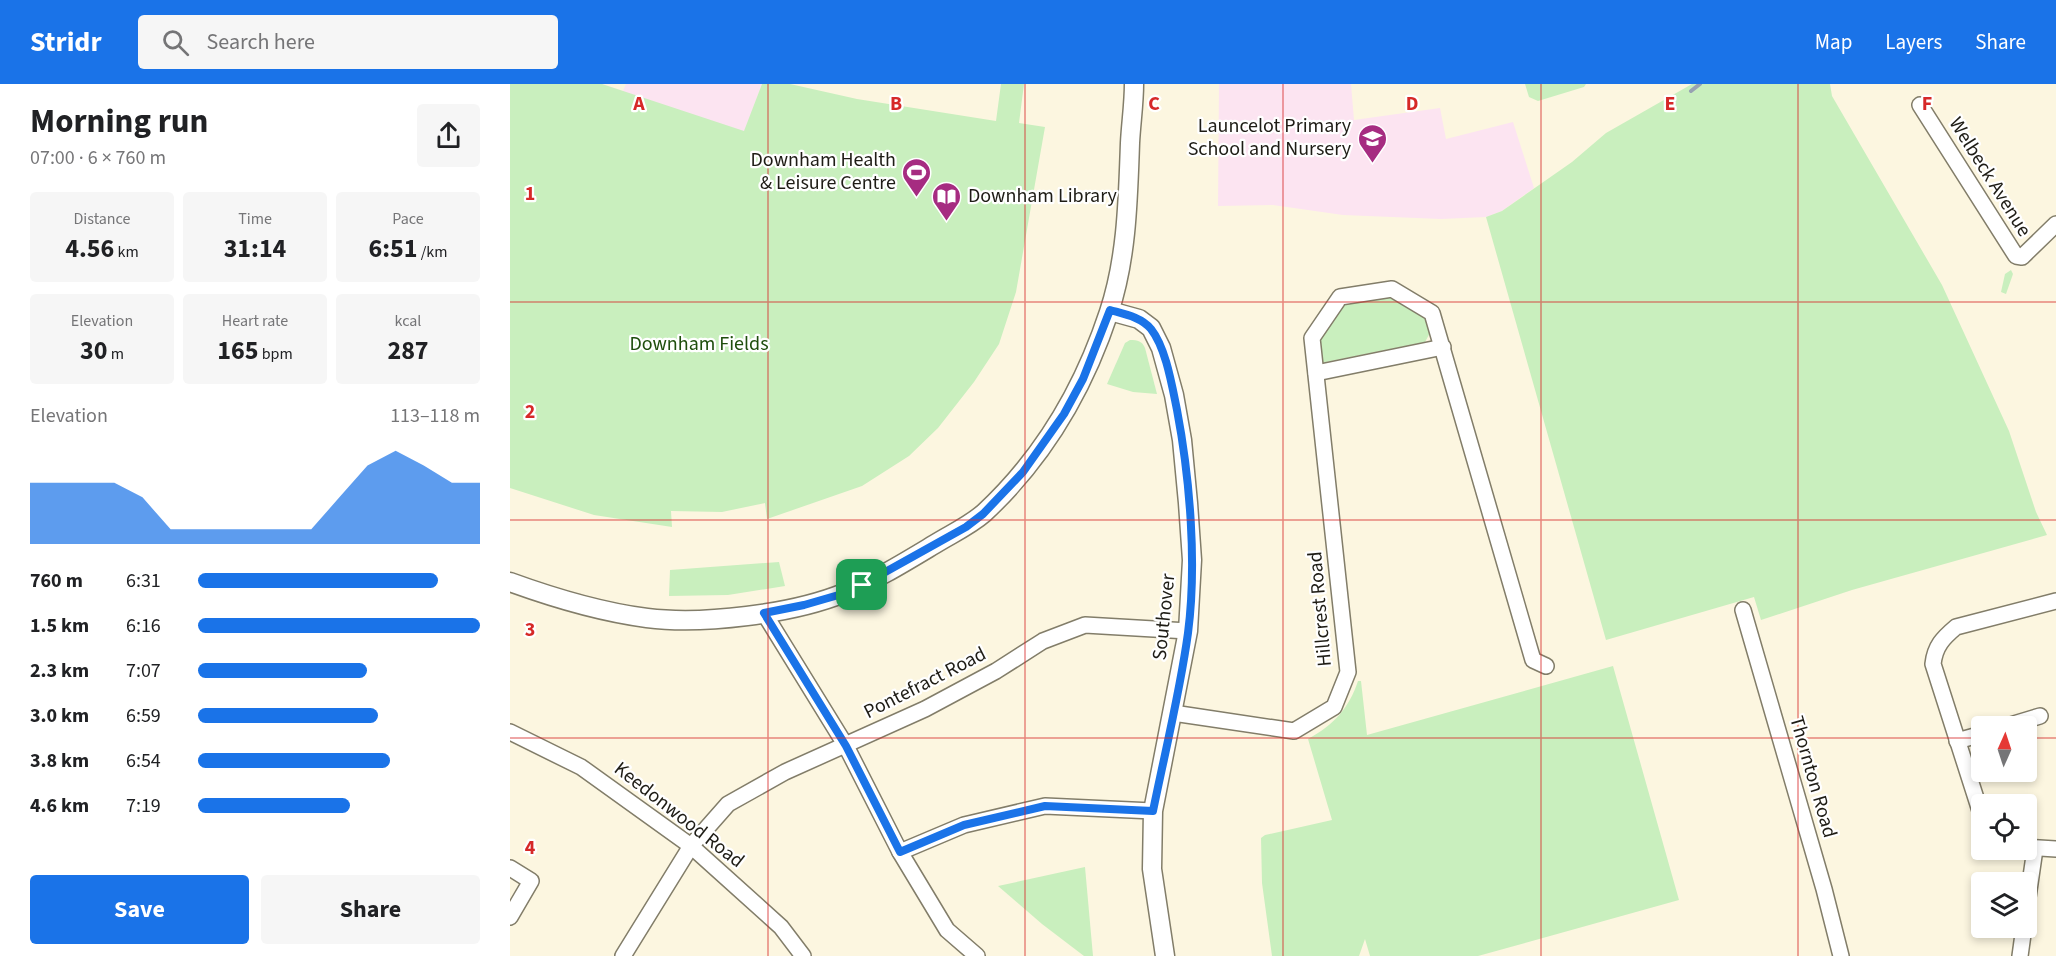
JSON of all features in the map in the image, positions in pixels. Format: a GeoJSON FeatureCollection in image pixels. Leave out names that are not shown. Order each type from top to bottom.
{"type":"FeatureCollection","features":[{"type":"Feature","properties":{"kind":"street"},"geometry":{"type":"LineString","coordinates":[[510,582],[612,612],[648,618],[692,620],[764,613],[804,605],[842,594],[862,585],[966,527],[983,514],[1023,472],[1064,414],[1083,379],[1110,310],[1125,243],[1134,84]]}},
{"type":"Feature","properties":{"kind":"street","name":"Welbeck Avenue"},"geometry":{"type":"LineString","coordinates":[[1920,105],[2016,256],[2022,257],[2056,224]]}},
{"type":"Feature","properties":{"kind":"street","name":"Hillcrest Road"},"geometry":{"type":"LineString","coordinates":[[1173,713],[1294,731],[1334,707],[1348,672],[1312,338],[1340,297],[1392,289],[1432,313],[1533,660],[1546,666]]}},
{"type":"Feature","properties":{"kind":"street","name":"Southover"},"geometry":{"type":"LineString","coordinates":[[1110,310],[1139,319],[1150,328],[1161,348],[1174,395],[1182,440],[1188,503],[1192,560],[1188,631],[1153,811],[1152,869],[1165,956]]}},
{"type":"Feature","properties":{"kind":"street"},"geometry":{"type":"LineString","coordinates":[[1316,373],[1443,347]]}},
{"type":"Feature","properties":{"kind":"street"},"geometry":{"type":"LineString","coordinates":[[1974,794],[1934,664],[1934,653],[1944,637],[1956,627],[2056,601]]}},
{"type":"Feature","properties":{"kind":"street","name":"Thornton Road"},"geometry":{"type":"LineString","coordinates":[[1743,610],[1824,889],[1841,956]]}},
{"type":"Feature","properties":{"kind":"street"},"geometry":{"type":"LineString","coordinates":[[764,613],[846,746],[900,852],[947,930],[977,956]]}},
{"type":"Feature","properties":{"kind":"street","name":"Pontefract Road"},"geometry":{"type":"LineString","coordinates":[[623,956],[691,846],[728,804],[785,772],[925,709],[996,671],[1043,641],[1085,625],[1188,631]]}},
{"type":"Feature","properties":{"kind":"street","name":"Keedonwood Road"},"geometry":{"type":"LineString","coordinates":[[510,732],[581,767],[691,846],[781,927],[803,956]]}},
{"type":"Feature","properties":{"kind":"street"},"geometry":{"type":"LineString","coordinates":[[1957,741],[1971,737]]}},
{"type":"Feature","properties":{"kind":"street"},"geometry":{"type":"LineString","coordinates":[[900,852],[964,825],[1045,806],[1153,811]]}},
{"type":"Feature","properties":{"kind":"street"},"geometry":{"type":"LineString","coordinates":[[2037,848],[2056,849]]}},
{"type":"Feature","properties":{"kind":"street"},"geometry":{"type":"LineString","coordinates":[[510,868],[531,881],[510,917]]}},
{"type":"Feature","properties":{"kind":"street"},"geometry":{"type":"LineString","coordinates":[[2020,956],[2022,938]]}},
{"type":"Feature","properties":{"kind":"shaded area"},"geometry":{"type":"Polygon","coordinates":[[[594,84],[602,84],[623,91],[626,84],[762,84],[732,165],[594,84]]]}},
{"type":"Feature","properties":{"kind":"shaded area","name":"Launcelot Primary School and Nursery"},"geometry":{"type":"Polygon","coordinates":[[[1219,84],[1351,84],[1354,120],[1440,108],[1446,139],[1513,122],[1534,188],[1502,211],[1486,217],[1441,219],[1343,215],[1273,205],[1218,206],[1219,84]]]}},
{"type":"Feature","properties":{"kind":"green space","name":"Downham Fields"},"geometry":{"type":"Polygon","coordinates":[[[510,84],[602,84],[744,131],[762,84],[790,84],[857,99],[996,121],[1001,84],[1024,84],[1019,123],[1045,127],[1016,292],[999,344],[974,382],[938,428],[909,456],[862,486],[767,519],[765,503],[722,512],[671,511],[672,527],[594,515],[510,488],[510,84]]]}},
{"type":"Feature","properties":{"kind":"green space"},"geometry":{"type":"Polygon","coordinates":[[[1525,84],[1586,84],[1584,87],[1538,101],[1529,97],[1525,84]]]}},
{"type":"Feature","properties":{"kind":"green space"},"geometry":{"type":"Polygon","coordinates":[[[1692,84],[1830,84],[1832,96],[1942,285],[2009,431],[2036,512],[2047,535],[1852,590],[1761,620],[1754,597],[1606,640],[1486,217],[1502,211],[1572,162],[1606,133],[1692,84]]]}},
{"type":"Feature","properties":{"kind":"green space"},"geometry":{"type":"Polygon","coordinates":[[[2011,270],[2013,274],[2006,294],[2001,292],[2005,274],[2011,270]]]}},
{"type":"Feature","properties":{"kind":"green space"},"geometry":{"type":"Polygon","coordinates":[[[1386,296],[1407,304],[1428,319],[1430,333],[1425,342],[1321,363],[1317,341],[1343,304],[1386,296]]]}},
{"type":"Feature","properties":{"kind":"green space"},"geometry":{"type":"Polygon","coordinates":[[[1130,340],[1139,341],[1145,348],[1157,394],[1133,392],[1107,384],[1125,343],[1130,340]]]}},
{"type":"Feature","properties":{"kind":"green space"},"geometry":{"type":"Polygon","coordinates":[[[779,562],[785,586],[728,595],[669,596],[670,570],[779,562]]]}},
{"type":"Feature","properties":{"kind":"green space"},"geometry":{"type":"Polygon","coordinates":[[[1613,666],[1679,900],[1478,956],[1370,956],[1365,939],[1359,956],[1272,956],[1262,883],[1261,838],[1265,835],[1332,820],[1308,739],[1333,722],[1345,708],[1358,681],[1361,681],[1367,735],[1613,666]]]}},
{"type":"Feature","properties":{"kind":"green space"},"geometry":{"type":"Polygon","coordinates":[[[1085,867],[1093,956],[1084,956],[998,886],[1085,867]]]}},
{"type":"Feature","properties":{"kind":"waterway"},"geometry":{"type":"LineString","coordinates":[[1691,91],[1700,84]]}},
{"type":"Feature","properties":{"kind":"place","name":"Launcelot Primary School and Nursery"},"geometry":{"type":"Point","coordinates":[1372,164]}},
{"type":"Feature","properties":{"kind":"place","name":"Downham Health & Leisure Centre"},"geometry":{"type":"Point","coordinates":[917,198]}},
{"type":"Feature","properties":{"kind":"place","name":"Downham Library"},"geometry":{"type":"Point","coordinates":[947,222]}},
{"type":"Feature","properties":{"kind":"route"},"geometry":{"type":"LineString","coordinates":[[1110,310],[1139,319],[1150,328],[1161,348],[1174,395],[1182,440],[1192,560],[1188,631],[1153,811],[1045,806],[964,825],[900,852],[846,746],[764,613],[804,605],[842,594],[862,585],[966,527],[983,514],[1023,472],[1064,414],[1083,379],[1110,310]]}}]}
